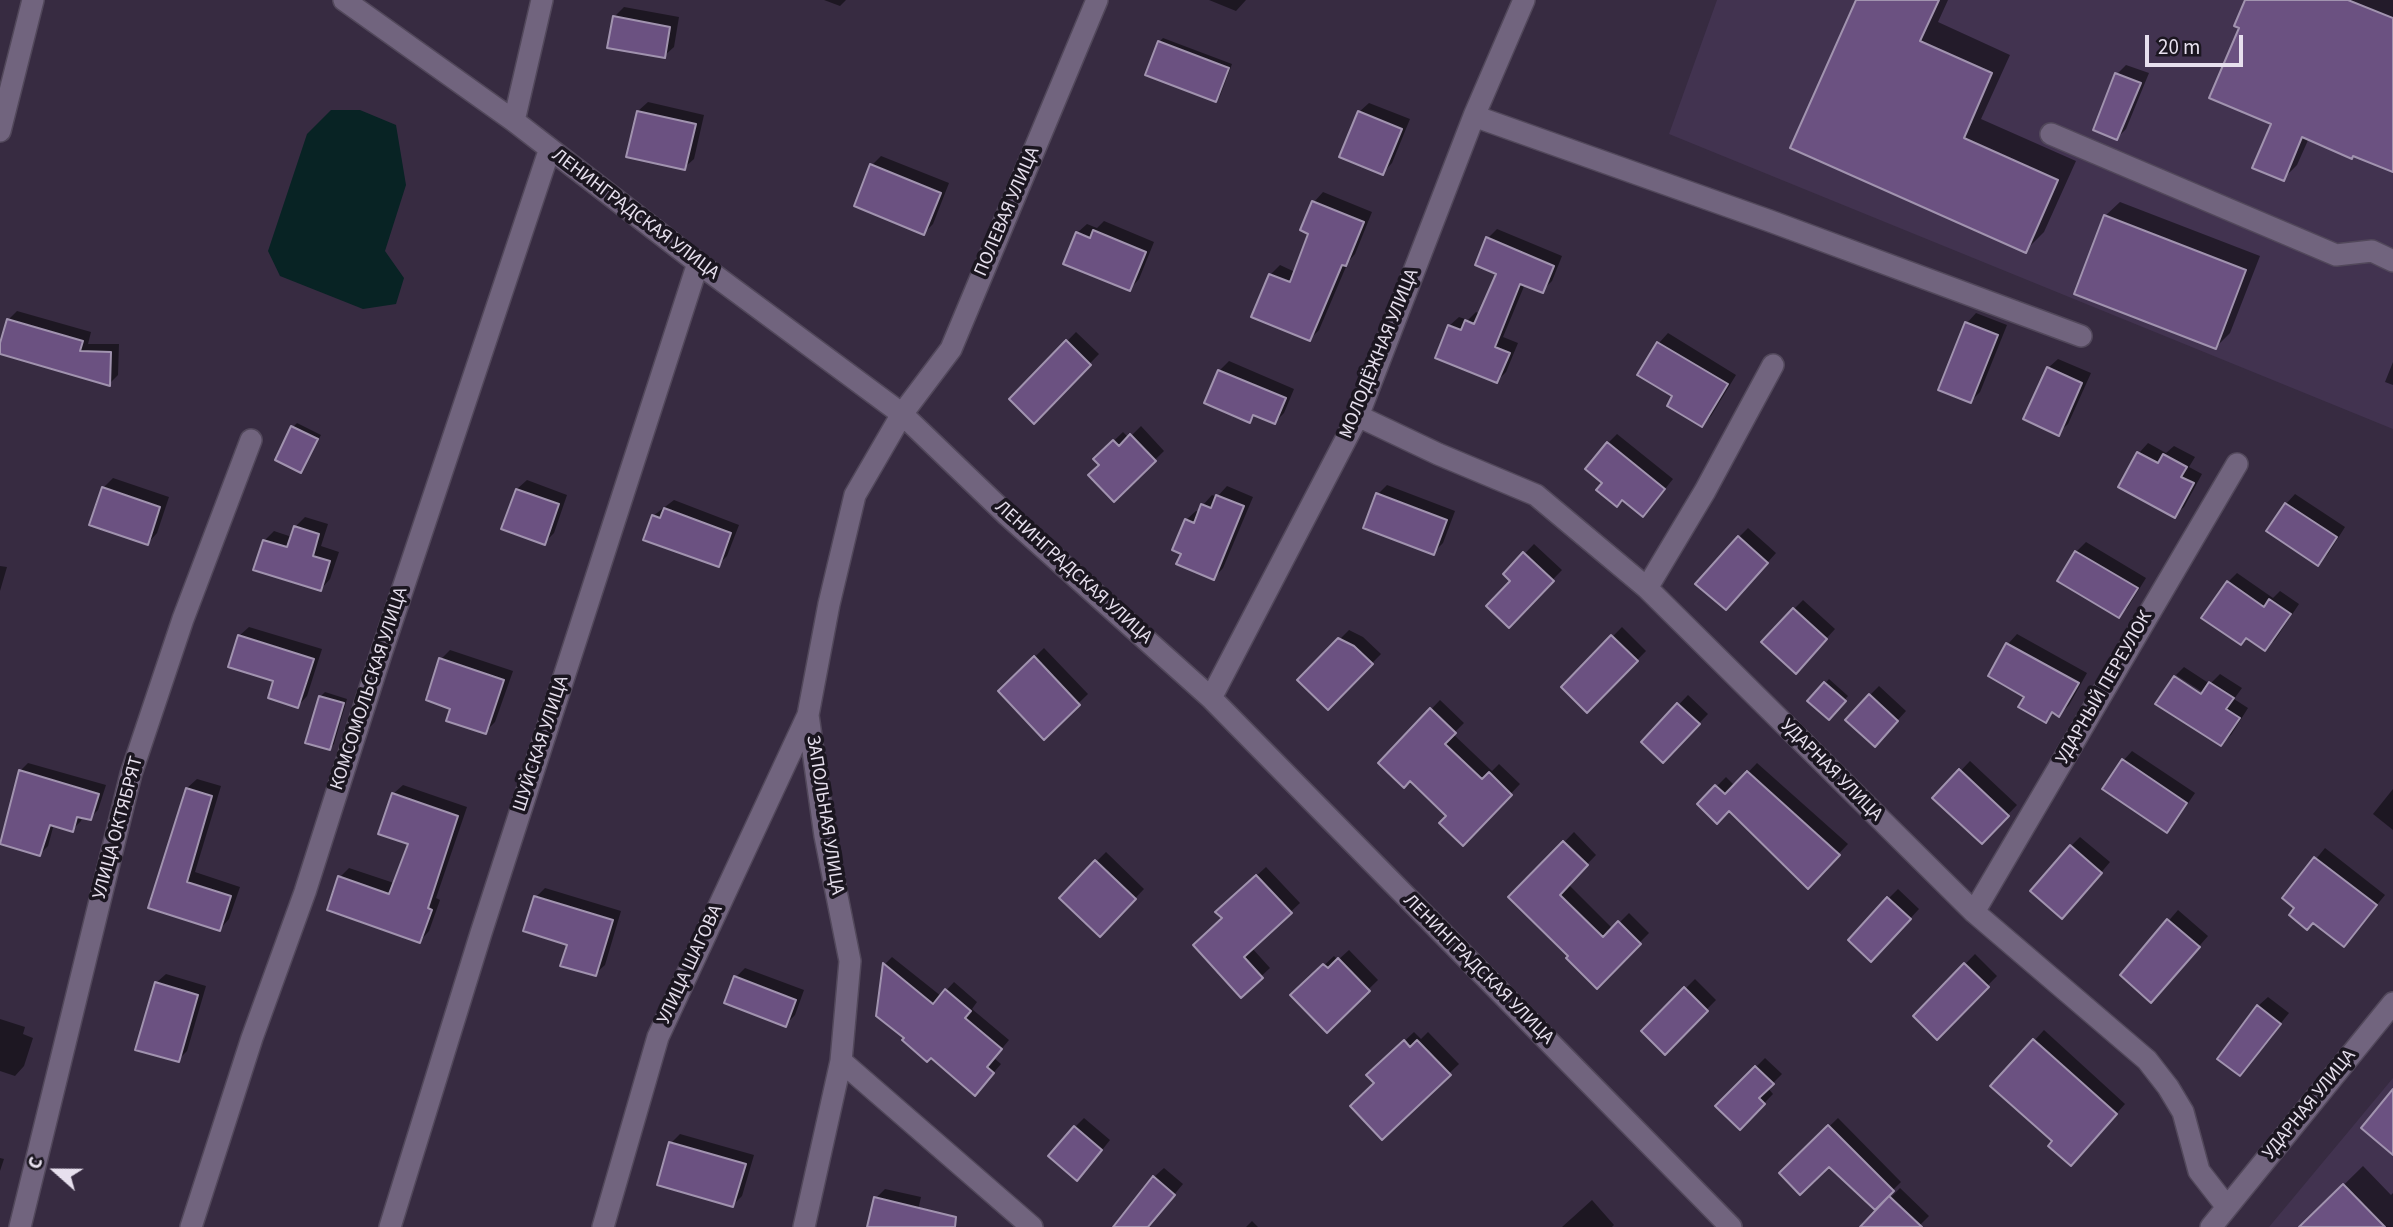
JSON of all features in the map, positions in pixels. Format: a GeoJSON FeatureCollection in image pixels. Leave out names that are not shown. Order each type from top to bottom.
{"type":"FeatureCollection","features":[{"type":"Feature","properties":{"kind":"street"},"geometry":{"type":"LineString","coordinates":[[0,131],[33,0]]}},
{"type":"Feature","properties":{"kind":"street","name":"ЛЕНИНГРАДСКАЯ УЛИЦА"},"geometry":{"type":"LineString","coordinates":[[344,0],[513,121],[698,263],[902,414],[1007,514],[1211,698],[1731,1227]]}},
{"type":"Feature","properties":{"kind":"street"},"geometry":{"type":"LineString","coordinates":[[513,121],[542,0]]}},
{"type":"Feature","properties":{"kind":"street","name":"ПОЛЕВАЯ УЛИЦА"},"geometry":{"type":"LineString","coordinates":[[902,414],[951,349],[1097,0]]}},
{"type":"Feature","properties":{"kind":"street","name":"МОЛОДЁЖНАЯ УЛИЦА"},"geometry":{"type":"LineString","coordinates":[[1211,698],[1358,416],[1474,116],[1524,0]]}},
{"type":"Feature","properties":{"kind":"street"},"geometry":{"type":"LineString","coordinates":[[1474,116],[1770,221],[2081,336]]}},
{"type":"Feature","properties":{"kind":"street"},"geometry":{"type":"LineString","coordinates":[[2051,134],[2336,255],[2372,251],[2393,261]]}},
{"type":"Feature","properties":{"kind":"street","name":"КОМСОМОЛЬСКАЯ УЛИЦА"},"geometry":{"type":"LineString","coordinates":[[191,1227],[252,1038],[305,892],[549,150]]}},
{"type":"Feature","properties":{"kind":"street","name":"ШУЙСКАЯ УЛИЦА"},"geometry":{"type":"LineString","coordinates":[[390,1227],[481,933],[698,263]]}},
{"type":"Feature","properties":{"kind":"street"},"geometry":{"type":"LineString","coordinates":[[1647,588],[1705,491],[1773,365]]}},
{"type":"Feature","properties":{"kind":"street","name":"ЗАПОЛЬНАЯ УЛИЦА"},"geometry":{"type":"LineString","coordinates":[[804,1227],[841,1061],[850,961],[825,836],[808,715],[829,604],[855,495],[902,414]]}},
{"type":"Feature","properties":{"kind":"street","name":"УДАРНАЯ УЛИЦА"},"geometry":{"type":"LineString","coordinates":[[1358,416],[1438,454],[1536,495],[1647,588],[1974,912],[2147,1060],[2183,1112],[2199,1171],[2227,1208]]}},
{"type":"Feature","properties":{"kind":"street","name":"УЛИЦА ОКТЯБРЯТ"},"geometry":{"type":"LineString","coordinates":[[20,1227],[131,774],[183,620],[251,440]]}},
{"type":"Feature","properties":{"kind":"street","name":"УДАРНЫЙ ПЕРЕУЛОК"},"geometry":{"type":"LineString","coordinates":[[1974,912],[2237,464]]}},
{"type":"Feature","properties":{"kind":"street","name":"УЛИЦА ШАГОВА"},"geometry":{"type":"LineString","coordinates":[[603,1227],[658,1037],[808,715]]}},
{"type":"Feature","properties":{"kind":"street","name":"УДАРНАЯ УЛИЦА"},"geometry":{"type":"LineString","coordinates":[[2211,1227],[2393,1003]]}},
{"type":"Feature","properties":{"kind":"street"},"geometry":{"type":"LineString","coordinates":[[841,1061],[1032,1227]]}},
{"type":"Feature","properties":{"kind":"shaded area"},"geometry":{"type":"Polygon","coordinates":[[[1717,0],[2393,0],[2393,429],[1669,134],[1717,0]]]}},
{"type":"Feature","properties":{"kind":"shaded area"},"geometry":{"type":"Polygon","coordinates":[[[331,110],[360,110],[396,125],[406,185],[385,251],[404,278],[396,304],[363,309],[280,276],[268,251],[307,134],[331,110]]]}},
{"type":"Feature","properties":{"kind":"shaded area"},"geometry":{"type":"Polygon","coordinates":[[[2393,1078],[2393,1227],[2269,1227],[2393,1078]]]}},
{"type":"Feature","properties":{"kind":"building"},"geometry":{"type":"Polygon","coordinates":[[[1856,0],[1939,0],[1920,41],[1992,73],[1964,138],[2058,180],[2026,253],[1790,148],[1856,0]]]}},
{"type":"Feature","properties":{"kind":"building"},"geometry":{"type":"Polygon","coordinates":[[[2245,0],[2348,0],[2393,18],[2393,172],[2353,156],[2352,159],[2302,137],[2284,181],[2252,168],[2271,124],[2209,98],[2239,28],[2234,26],[2245,0]]]}},
{"type":"Feature","properties":{"kind":"building"},"geometry":{"type":"Polygon","coordinates":[[[613,16],[670,27],[665,58],[607,48],[613,16]]]}},
{"type":"Feature","properties":{"kind":"building"},"geometry":{"type":"Polygon","coordinates":[[[1158,41],[1229,68],[1216,102],[1145,75],[1158,41]]]}},
{"type":"Feature","properties":{"kind":"building"},"geometry":{"type":"Polygon","coordinates":[[[2115,73],[2141,83],[2117,140],[2093,130],[2115,73]]]}},
{"type":"Feature","properties":{"kind":"building"},"geometry":{"type":"Polygon","coordinates":[[[637,111],[696,124],[685,170],[626,157],[637,111]]]}},
{"type":"Feature","properties":{"kind":"building"},"geometry":{"type":"Polygon","coordinates":[[[1358,111],[1402,129],[1383,175],[1339,157],[1358,111]]]}},
{"type":"Feature","properties":{"kind":"building"},"geometry":{"type":"Polygon","coordinates":[[[870,164],[941,193],[924,235],[854,206],[870,164]]]}},
{"type":"Feature","properties":{"kind":"building"},"geometry":{"type":"Polygon","coordinates":[[[1312,201],[1364,222],[1346,266],[1342,265],[1310,341],[1251,317],[1269,274],[1290,282],[1308,234],[1300,230],[1312,201]]]}},
{"type":"Feature","properties":{"kind":"building"},"geometry":{"type":"Polygon","coordinates":[[[2104,215],[2246,270],[2216,349],[2074,294],[2104,215]]]}},
{"type":"Feature","properties":{"kind":"building"},"geometry":{"type":"Polygon","coordinates":[[[1093,230],[1146,252],[1130,291],[1063,264],[1076,232],[1090,238],[1093,230]]]}},
{"type":"Feature","properties":{"kind":"building"},"geometry":{"type":"Polygon","coordinates":[[[1486,237],[1554,266],[1543,293],[1520,284],[1495,347],[1510,353],[1497,383],[1435,358],[1448,325],[1461,330],[1465,320],[1474,324],[1496,274],[1475,265],[1486,237]]]}},
{"type":"Feature","properties":{"kind":"building"},"geometry":{"type":"Polygon","coordinates":[[[7,319],[83,341],[80,351],[111,352],[110,386],[0,354],[0,343],[7,319]]]}},
{"type":"Feature","properties":{"kind":"building"},"geometry":{"type":"Polygon","coordinates":[[[1965,322],[1998,335],[1971,403],[1938,390],[1965,322]]]}},
{"type":"Feature","properties":{"kind":"building"},"geometry":{"type":"Polygon","coordinates":[[[1066,340],[1091,365],[1034,424],[1009,399],[1066,340]]]}},
{"type":"Feature","properties":{"kind":"building"},"geometry":{"type":"Polygon","coordinates":[[[1657,342],[1728,384],[1702,427],[1667,406],[1672,396],[1637,375],[1657,342]]]}},
{"type":"Feature","properties":{"kind":"building"},"geometry":{"type":"Polygon","coordinates":[[[2047,367],[2082,383],[2059,436],[2023,419],[2047,367]]]}},
{"type":"Feature","properties":{"kind":"building"},"geometry":{"type":"Polygon","coordinates":[[[1218,370],[1286,398],[1275,424],[1253,415],[1250,423],[1204,403],[1218,370]]]}},
{"type":"Feature","properties":{"kind":"building"},"geometry":{"type":"Polygon","coordinates":[[[291,426],[318,439],[301,473],[275,460],[291,426]]]}},
{"type":"Feature","properties":{"kind":"building"},"geometry":{"type":"Polygon","coordinates":[[[1130,434],[1156,461],[1114,502],[1088,475],[1099,465],[1093,459],[1113,440],[1119,446],[1130,434]]]}},
{"type":"Feature","properties":{"kind":"building"},"geometry":{"type":"Polygon","coordinates":[[[1607,442],[1665,489],[1643,517],[1622,500],[1617,507],[1596,490],[1602,483],[1585,469],[1607,442]]]}},
{"type":"Feature","properties":{"kind":"building"},"geometry":{"type":"Polygon","coordinates":[[[2137,452],[2158,463],[2163,454],[2187,467],[2181,477],[2194,483],[2175,518],[2118,487],[2137,452]]]}},
{"type":"Feature","properties":{"kind":"building"},"geometry":{"type":"Polygon","coordinates":[[[102,487],[160,507],[148,545],[89,525],[102,487]]]}},
{"type":"Feature","properties":{"kind":"building"},"geometry":{"type":"Polygon","coordinates":[[[516,489],[559,504],[545,545],[501,529],[516,489]]]}},
{"type":"Feature","properties":{"kind":"building"},"geometry":{"type":"Polygon","coordinates":[[[1376,493],[1447,520],[1434,555],[1363,528],[1376,493]]]}},
{"type":"Feature","properties":{"kind":"building"},"geometry":{"type":"Polygon","coordinates":[[[1216,495],[1244,506],[1214,580],[1176,564],[1181,554],[1172,550],[1185,519],[1194,523],[1201,504],[1211,508],[1216,495]]]}},
{"type":"Feature","properties":{"kind":"building"},"geometry":{"type":"Polygon","coordinates":[[[2285,503],[2337,537],[2318,566],[2266,531],[2285,503]]]}},
{"type":"Feature","properties":{"kind":"building"},"geometry":{"type":"Polygon","coordinates":[[[664,508],[731,533],[719,567],[643,540],[652,515],[660,518],[664,508]]]}},
{"type":"Feature","properties":{"kind":"building"},"geometry":{"type":"Polygon","coordinates":[[[294,526],[319,534],[313,556],[330,561],[321,591],[253,570],[263,540],[287,547],[294,526]]]}},
{"type":"Feature","properties":{"kind":"building"},"geometry":{"type":"Polygon","coordinates":[[[1738,536],[1768,563],[1726,610],[1695,584],[1738,536]]]}},
{"type":"Feature","properties":{"kind":"building"},"geometry":{"type":"Polygon","coordinates":[[[2075,551],[2138,588],[2119,618],[2057,581],[2075,551]]]}},
{"type":"Feature","properties":{"kind":"building"},"geometry":{"type":"Polygon","coordinates":[[[1523,552],[1554,581],[1509,628],[1486,606],[1510,581],[1503,574],[1523,552]]]}},
{"type":"Feature","properties":{"kind":"building"},"geometry":{"type":"Polygon","coordinates":[[[2227,581],[2264,607],[2269,599],[2291,614],[2265,651],[2246,638],[2241,645],[2201,618],[2227,581]]]}},
{"type":"Feature","properties":{"kind":"building"},"geometry":{"type":"Polygon","coordinates":[[[1793,608],[1827,639],[1796,674],[1761,642],[1793,608]]]}},
{"type":"Feature","properties":{"kind":"building"},"geometry":{"type":"Polygon","coordinates":[[[238,635],[314,659],[298,708],[268,698],[273,681],[228,667],[238,635]]]}},
{"type":"Feature","properties":{"kind":"building"},"geometry":{"type":"Polygon","coordinates":[[[1611,635],[1638,661],[1587,713],[1561,687],[1611,635]]]}},
{"type":"Feature","properties":{"kind":"building"},"geometry":{"type":"Polygon","coordinates":[[[1338,638],[1354,646],[1373,664],[1328,710],[1297,680],[1338,638]]]}},
{"type":"Feature","properties":{"kind":"building"},"geometry":{"type":"Polygon","coordinates":[[[2006,643],[2079,683],[2059,717],[2052,712],[2046,723],[2018,707],[2024,697],[1988,676],[2006,643]]]}},
{"type":"Feature","properties":{"kind":"building"},"geometry":{"type":"Polygon","coordinates":[[[1034,656],[1080,705],[1044,740],[998,691],[1034,656]]]}},
{"type":"Feature","properties":{"kind":"building"},"geometry":{"type":"Polygon","coordinates":[[[439,658],[504,680],[486,734],[446,721],[450,709],[426,700],[439,658]]]}},
{"type":"Feature","properties":{"kind":"building"},"geometry":{"type":"Polygon","coordinates":[[[2174,676],[2201,694],[2209,682],[2234,698],[2226,709],[2240,718],[2221,746],[2155,704],[2174,676]]]}},
{"type":"Feature","properties":{"kind":"building"},"geometry":{"type":"Polygon","coordinates":[[[1824,682],[1846,701],[1829,720],[1807,701],[1824,682]]]}},
{"type":"Feature","properties":{"kind":"building"},"geometry":{"type":"Polygon","coordinates":[[[1869,694],[1898,721],[1875,747],[1845,720],[1869,694]]]}},
{"type":"Feature","properties":{"kind":"building"},"geometry":{"type":"Polygon","coordinates":[[[319,696],[344,703],[330,750],[305,743],[319,696]]]}},
{"type":"Feature","properties":{"kind":"building"},"geometry":{"type":"Polygon","coordinates":[[[1677,703],[1700,724],[1663,763],[1641,742],[1677,703]]]}},
{"type":"Feature","properties":{"kind":"building"},"geometry":{"type":"Polygon","coordinates":[[[1430,708],[1456,733],[1445,744],[1482,779],[1489,772],[1512,795],[1463,846],[1439,823],[1446,816],[1410,781],[1404,788],[1378,763],[1430,708]]]}},
{"type":"Feature","properties":{"kind":"building"},"geometry":{"type":"Polygon","coordinates":[[[2122,759],[2187,803],[2167,833],[2102,789],[2122,759]]]}},
{"type":"Feature","properties":{"kind":"building"},"geometry":{"type":"Polygon","coordinates":[[[1959,769],[2009,816],[1982,844],[1932,798],[1959,769]]]}},
{"type":"Feature","properties":{"kind":"building"},"geometry":{"type":"Polygon","coordinates":[[[19,770],[99,794],[91,820],[77,817],[73,832],[50,825],[40,856],[0,844],[19,770]]]}},
{"type":"Feature","properties":{"kind":"building"},"geometry":{"type":"Polygon","coordinates":[[[1747,771],[1840,855],[1808,889],[1729,811],[1717,824],[1697,804],[1715,785],[1725,794],[1747,771]]]}},
{"type":"Feature","properties":{"kind":"building"},"geometry":{"type":"Polygon","coordinates":[[[186,788],[212,796],[187,882],[231,896],[220,931],[148,908],[186,788]]]}},
{"type":"Feature","properties":{"kind":"building"},"geometry":{"type":"Polygon","coordinates":[[[392,793],[458,816],[428,908],[432,910],[420,943],[327,910],[338,876],[389,894],[408,844],[378,834],[392,793]]]}},
{"type":"Feature","properties":{"kind":"building"},"geometry":{"type":"Polygon","coordinates":[[[1563,841],[1588,865],[1560,895],[1603,937],[1618,921],[1641,944],[1597,989],[1566,958],[1568,956],[1508,897],[1563,841]]]}},
{"type":"Feature","properties":{"kind":"building"},"geometry":{"type":"Polygon","coordinates":[[[2070,845],[2102,873],[2062,919],[2030,891],[2070,845]]]}},
{"type":"Feature","properties":{"kind":"building"},"geometry":{"type":"Polygon","coordinates":[[[2314,857],[2377,905],[2344,947],[2313,923],[2307,930],[2289,915],[2294,908],[2282,898],[2314,857]]]}},
{"type":"Feature","properties":{"kind":"building"},"geometry":{"type":"Polygon","coordinates":[[[1095,860],[1136,899],[1100,937],[1059,898],[1095,860]]]}},
{"type":"Feature","properties":{"kind":"building"},"geometry":{"type":"Polygon","coordinates":[[[1256,875],[1292,913],[1244,957],[1263,978],[1241,998],[1193,945],[1222,918],[1215,912],[1256,875]]]}},
{"type":"Feature","properties":{"kind":"building"},"geometry":{"type":"Polygon","coordinates":[[[534,896],[613,920],[596,976],[560,966],[567,945],[523,931],[534,896]]]}},
{"type":"Feature","properties":{"kind":"building"},"geometry":{"type":"Polygon","coordinates":[[[1887,897],[1911,919],[1871,962],[1848,940],[1887,897]]]}},
{"type":"Feature","properties":{"kind":"building"},"geometry":{"type":"Polygon","coordinates":[[[2167,919],[2200,947],[2151,1003],[2120,975],[2167,919]]]}},
{"type":"Feature","properties":{"kind":"building"},"geometry":{"type":"Polygon","coordinates":[[[1338,958],[1370,991],[1327,1033],[1290,995],[1323,964],[1328,968],[1338,958]]]}},
{"type":"Feature","properties":{"kind":"building"},"geometry":{"type":"Polygon","coordinates":[[[883,963],[933,1004],[945,989],[971,1011],[965,1018],[1002,1049],[987,1067],[994,1073],[975,1096],[931,1058],[927,1062],[902,1040],[904,1038],[876,1016],[883,963]]]}},
{"type":"Feature","properties":{"kind":"building"},"geometry":{"type":"Polygon","coordinates":[[[1964,963],[1989,987],[1937,1040],[1913,1016],[1964,963]]]}},
{"type":"Feature","properties":{"kind":"building"},"geometry":{"type":"Polygon","coordinates":[[[734,976],[796,1000],[786,1027],[724,1003],[734,976]]]}},
{"type":"Feature","properties":{"kind":"building"},"geometry":{"type":"Polygon","coordinates":[[[155,982],[198,995],[179,1062],[135,1050],[155,982]]]}},
{"type":"Feature","properties":{"kind":"building"},"geometry":{"type":"Polygon","coordinates":[[[1684,987],[1708,1011],[1665,1055],[1641,1031],[1684,987]]]}},
{"type":"Feature","properties":{"kind":"building"},"geometry":{"type":"Polygon","coordinates":[[[2257,1005],[2281,1024],[2240,1076],[2217,1059],[2257,1005]]]}},
{"type":"Feature","properties":{"kind":"building"},"geometry":{"type":"Polygon","coordinates":[[[2033,1039],[2117,1114],[2071,1166],[2048,1146],[2052,1141],[1990,1086],[2033,1039]]]}},
{"type":"Feature","properties":{"kind":"building"},"geometry":{"type":"Polygon","coordinates":[[[1404,1040],[1410,1047],[1417,1040],[1451,1075],[1382,1140],[1350,1106],[1374,1083],[1366,1075],[1404,1040]]]}},
{"type":"Feature","properties":{"kind":"building"},"geometry":{"type":"Polygon","coordinates":[[[1755,1066],[1774,1084],[1759,1098],[1765,1104],[1740,1130],[1715,1106],[1755,1066]]]}},
{"type":"Feature","properties":{"kind":"building"},"geometry":{"type":"Polygon","coordinates":[[[2393,1089],[2393,1155],[2361,1128],[2393,1089]]]}},
{"type":"Feature","properties":{"kind":"building"},"geometry":{"type":"Polygon","coordinates":[[[1828,1125],[1894,1191],[1875,1210],[1829,1167],[1800,1195],[1779,1173],[1828,1125]]]}},
{"type":"Feature","properties":{"kind":"building"},"geometry":{"type":"Polygon","coordinates":[[[1074,1126],[1102,1150],[1077,1181],[1048,1156],[1074,1126]]]}},
{"type":"Feature","properties":{"kind":"building"},"geometry":{"type":"Polygon","coordinates":[[[669,1142],[746,1164],[733,1207],[657,1185],[669,1142]]]}},
{"type":"Feature","properties":{"kind":"building"},"geometry":{"type":"Polygon","coordinates":[[[1153,1176],[1175,1195],[1148,1227],[1113,1227],[1153,1176]]]}},
{"type":"Feature","properties":{"kind":"building"},"geometry":{"type":"Polygon","coordinates":[[[2343,1184],[2385,1227],[2299,1227],[2343,1184]]]}},
{"type":"Feature","properties":{"kind":"building"},"geometry":{"type":"Polygon","coordinates":[[[1889,1196],[1922,1227],[1860,1227],[1889,1196]]]}},
{"type":"Feature","properties":{"kind":"building"},"geometry":{"type":"Polygon","coordinates":[[[874,1197],[956,1217],[955,1227],[867,1227],[874,1197]]]}}]}
